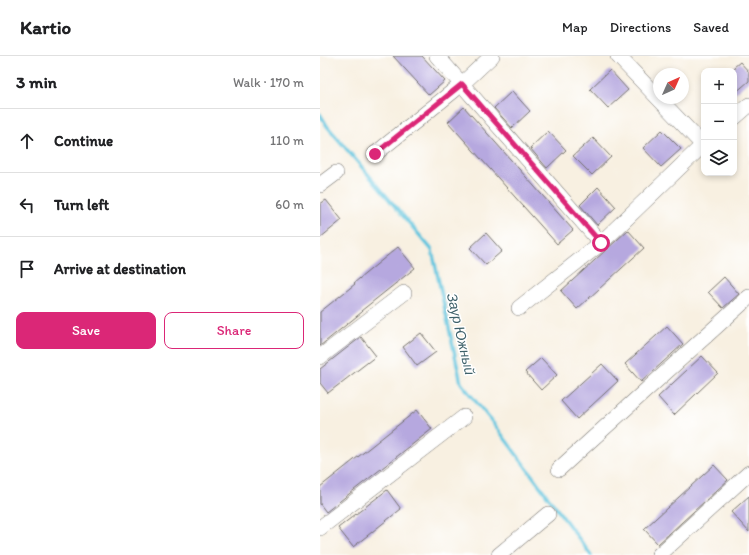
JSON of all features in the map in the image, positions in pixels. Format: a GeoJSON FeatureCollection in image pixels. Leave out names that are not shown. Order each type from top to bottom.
{"type":"FeatureCollection","features":[{"type":"Feature","properties":{"kind":"street"},"geometry":{"type":"LineString","coordinates":[[437,56],[601,243]]}},
{"type":"Feature","properties":{"kind":"street"},"geometry":{"type":"LineString","coordinates":[[375,154],[462,84],[492,56]]}},
{"type":"Feature","properties":{"kind":"street"},"geometry":{"type":"LineString","coordinates":[[618,56],[701,142]]}},
{"type":"Feature","properties":{"kind":"street"},"geometry":{"type":"LineString","coordinates":[[737,115],[749,105]]}},
{"type":"Feature","properties":{"kind":"street"},"geometry":{"type":"LineString","coordinates":[[519,308],[601,243],[701,148]]}},
{"type":"Feature","properties":{"kind":"street"},"geometry":{"type":"LineString","coordinates":[[320,185],[336,173]]}},
{"type":"Feature","properties":{"kind":"street"},"geometry":{"type":"LineString","coordinates":[[320,357],[404,293]]}},
{"type":"Feature","properties":{"kind":"street"},"geometry":{"type":"LineString","coordinates":[[558,469],[749,297]]}},
{"type":"Feature","properties":{"kind":"street"},"geometry":{"type":"LineString","coordinates":[[320,528],[464,417]]}},
{"type":"Feature","properties":{"kind":"street"},"geometry":{"type":"LineString","coordinates":[[659,555],[749,473]]}},
{"type":"Feature","properties":{"kind":"street"},"geometry":{"type":"LineString","coordinates":[[499,555],[548,514]]}},
{"type":"Feature","properties":{"kind":"building"},"geometry":{"type":"Polygon","coordinates":[[[393,56],[422,56],[445,81],[429,95],[393,56]]]}},
{"type":"Feature","properties":{"kind":"building"},"geometry":{"type":"Polygon","coordinates":[[[740,62],[749,72],[749,81],[737,91],[737,68],[734,67],[740,62]]]}},
{"type":"Feature","properties":{"kind":"building"},"geometry":{"type":"Polygon","coordinates":[[[610,70],[628,90],[608,108],[590,89],[610,70]]]}},
{"type":"Feature","properties":{"kind":"building"},"geometry":{"type":"Polygon","coordinates":[[[512,91],[530,111],[512,128],[494,108],[512,91]]]}},
{"type":"Feature","properties":{"kind":"building"},"geometry":{"type":"Polygon","coordinates":[[[464,107],[573,230],[557,244],[448,122],[464,107]]]}},
{"type":"Feature","properties":{"kind":"building"},"geometry":{"type":"Polygon","coordinates":[[[662,130],[681,149],[661,167],[643,148],[662,130]]]}},
{"type":"Feature","properties":{"kind":"building"},"geometry":{"type":"Polygon","coordinates":[[[548,131],[566,150],[547,168],[530,148],[548,131]]]}},
{"type":"Feature","properties":{"kind":"building"},"geometry":{"type":"Polygon","coordinates":[[[593,138],[611,157],[592,175],[573,156],[593,138]]]}},
{"type":"Feature","properties":{"kind":"building"},"geometry":{"type":"Polygon","coordinates":[[[598,187],[616,207],[597,225],[580,205],[598,187]]]}},
{"type":"Feature","properties":{"kind":"building"},"geometry":{"type":"Polygon","coordinates":[[[326,200],[342,220],[320,238],[320,204],[326,200]]]}},
{"type":"Feature","properties":{"kind":"building"},"geometry":{"type":"Polygon","coordinates":[[[628,230],[644,248],[577,309],[561,291],[628,230]]]}},
{"type":"Feature","properties":{"kind":"building"},"geometry":{"type":"Polygon","coordinates":[[[486,233],[502,251],[486,265],[470,248],[486,233]]]}},
{"type":"Feature","properties":{"kind":"building"},"geometry":{"type":"Polygon","coordinates":[[[398,247],[415,268],[320,346],[320,312],[398,247]]]}},
{"type":"Feature","properties":{"kind":"building"},"geometry":{"type":"Polygon","coordinates":[[[724,277],[739,294],[723,308],[708,292],[724,277]]]}},
{"type":"Feature","properties":{"kind":"building"},"geometry":{"type":"Polygon","coordinates":[[[667,326],[683,344],[641,382],[625,364],[667,326]]]}},
{"type":"Feature","properties":{"kind":"building"},"geometry":{"type":"Polygon","coordinates":[[[421,333],[436,352],[417,366],[403,347],[421,333]]]}},
{"type":"Feature","properties":{"kind":"building"},"geometry":{"type":"Polygon","coordinates":[[[361,337],[376,356],[328,393],[320,383],[320,369],[361,337]]]}},
{"type":"Feature","properties":{"kind":"building"},"geometry":{"type":"Polygon","coordinates":[[[702,356],[718,373],[674,415],[658,397],[702,356]]]}},
{"type":"Feature","properties":{"kind":"building"},"geometry":{"type":"Polygon","coordinates":[[[541,358],[557,375],[541,390],[525,372],[541,358]]]}},
{"type":"Feature","properties":{"kind":"building"},"geometry":{"type":"Polygon","coordinates":[[[602,364],[618,381],[577,419],[561,401],[602,364]]]}},
{"type":"Feature","properties":{"kind":"building"},"geometry":{"type":"Polygon","coordinates":[[[417,410],[432,429],[326,512],[320,504],[320,487],[417,410]]]}},
{"type":"Feature","properties":{"kind":"building"},"geometry":{"type":"Polygon","coordinates":[[[714,465],[728,480],[658,544],[644,529],[714,465]]]}},
{"type":"Feature","properties":{"kind":"building"},"geometry":{"type":"Polygon","coordinates":[[[387,490],[401,509],[353,547],[338,528],[387,490]]]}},
{"type":"Feature","properties":{"kind":"building"},"geometry":{"type":"Polygon","coordinates":[[[749,496],[749,532],[731,512],[749,496]]]}},
{"type":"Feature","properties":{"kind":"waterway","name":"Заур Южный"},"geometry":{"type":"LineString","coordinates":[[320,114],[327,126],[432,250],[461,383],[497,428],[591,555]]}},
{"type":"Feature","properties":{"kind":"route"},"geometry":{"type":"LineString","coordinates":[[375,154],[462,84],[601,243]]}}]}
